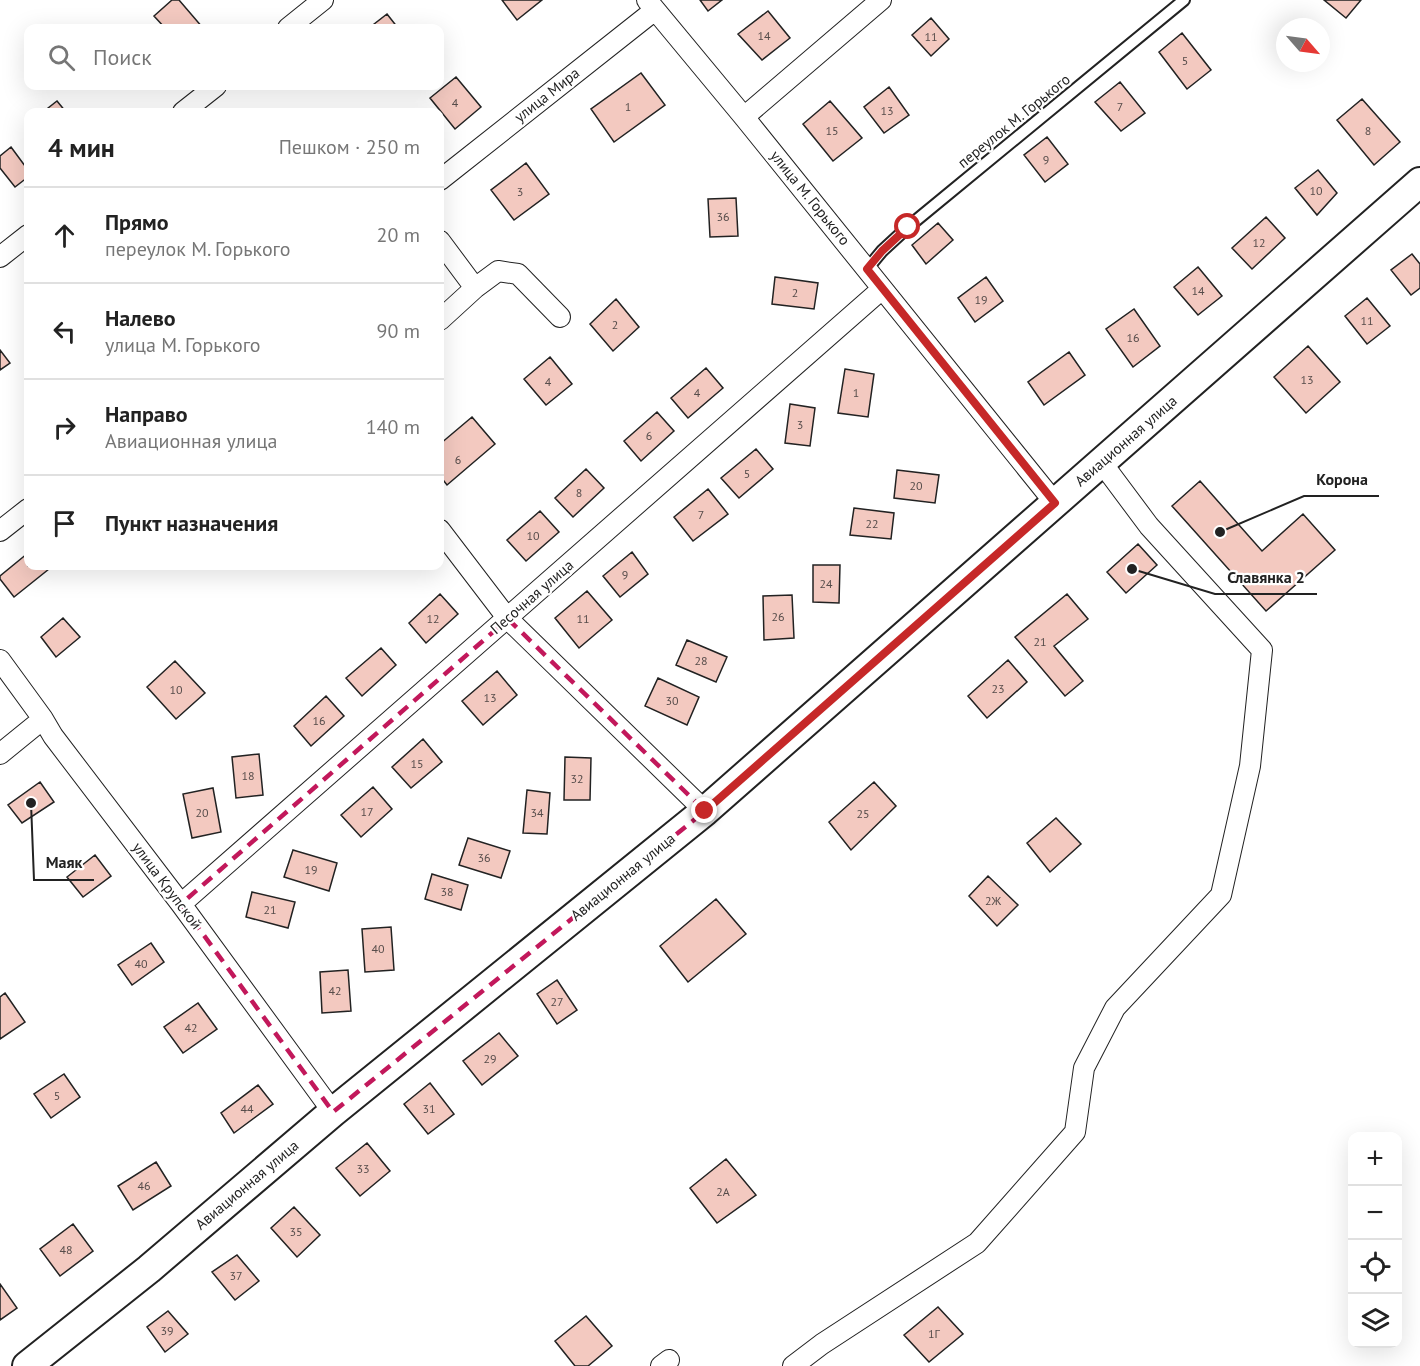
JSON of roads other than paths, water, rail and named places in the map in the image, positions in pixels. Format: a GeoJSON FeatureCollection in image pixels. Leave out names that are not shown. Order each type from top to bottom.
{"type":"FeatureCollection","features":[{"type":"Feature","properties":{"kind":"main road","name":"Авиационная улица"},"geometry":{"type":"LineString","coordinates":[[27,1366],[149,1269],[333,1112],[705,811],[1420,182]]}},
{"type":"Feature","properties":{"kind":"street"},"geometry":{"type":"LineString","coordinates":[[293,24],[323,0]]}},
{"type":"Feature","properties":{"kind":"street"},"geometry":{"type":"LineString","coordinates":[[744,117],[881,0]]}},
{"type":"Feature","properties":{"kind":"street","name":"улица М. Горького"},"geometry":{"type":"LineString","coordinates":[[651,5],[1055,503]]}},
{"type":"Feature","properties":{"kind":"street","name":"улица Мира"},"geometry":{"type":"LineString","coordinates":[[444,177],[651,5]]}},
{"type":"Feature","properties":{"kind":"street"},"geometry":{"type":"LineString","coordinates":[[188,108],[211,90]]}},
{"type":"Feature","properties":{"kind":"street"},"geometry":{"type":"LineString","coordinates":[[0,257],[24,238]]}},
{"type":"Feature","properties":{"kind":"street"},"geometry":{"type":"LineString","coordinates":[[444,246],[476,288]]}},
{"type":"Feature","properties":{"kind":"street"},"geometry":{"type":"LineString","coordinates":[[444,316],[498,270],[518,274],[560,317]]}},
{"type":"Feature","properties":{"kind":"street","name":"Песочная улица"},"geometry":{"type":"LineString","coordinates":[[182,904],[882,289]]}},
{"type":"Feature","properties":{"kind":"street"},"geometry":{"type":"LineString","coordinates":[[793,1366],[822,1344],[977,1243],[1075,1132],[1084,1068],[1115,1008],[1221,895],[1250,766],[1262,650],[1149,526],[1102,463]]}},
{"type":"Feature","properties":{"kind":"street"},"geometry":{"type":"LineString","coordinates":[[0,531],[24,512]]}},
{"type":"Feature","properties":{"kind":"street"},"geometry":{"type":"LineString","coordinates":[[444,535],[508,618],[705,811]]}},
{"type":"Feature","properties":{"kind":"street","name":"улица Крупской"},"geometry":{"type":"LineString","coordinates":[[0,660],[53,736],[182,904],[333,1112]]}},
{"type":"Feature","properties":{"kind":"street"},"geometry":{"type":"LineString","coordinates":[[0,754],[43,719]]}},
{"type":"Feature","properties":{"kind":"lane","name":"переулок М. Горького"},"geometry":{"type":"LineString","coordinates":[[867,269],[882,251],[908,227],[1184,0]]}},
{"type":"Feature","properties":{"kind":"place","name":"Корона"},"geometry":{"type":"Point","coordinates":[1220,532]}},
{"type":"Feature","properties":{"kind":"place","name":"Славянка 2"},"geometry":{"type":"Point","coordinates":[1132,569]}},
{"type":"Feature","properties":{"kind":"place","name":"Маяк"},"geometry":{"type":"Point","coordinates":[31,803]}}]}
